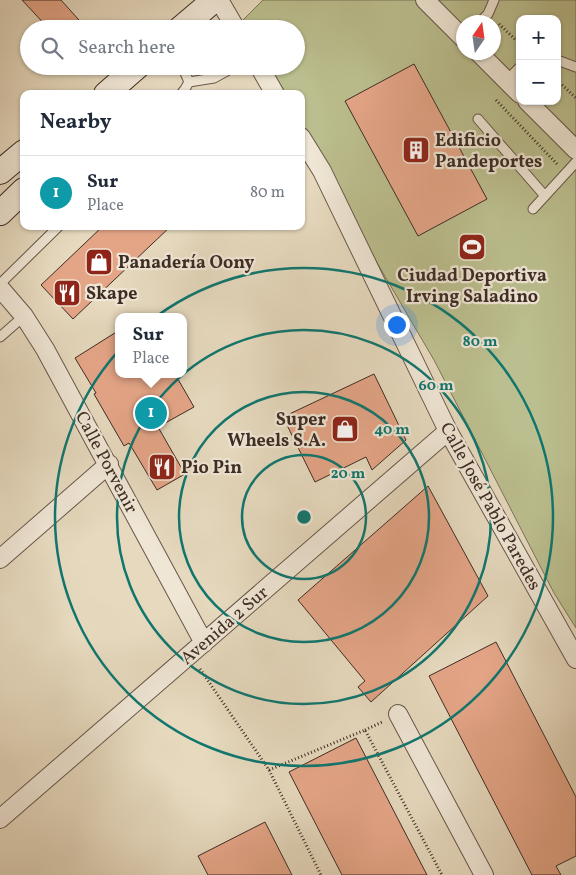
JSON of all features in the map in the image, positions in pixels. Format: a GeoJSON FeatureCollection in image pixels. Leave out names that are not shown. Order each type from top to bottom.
{"type":"FeatureCollection","features":[{"type":"Feature","properties":{"kind":"main road"},"geometry":{"type":"LineString","coordinates":[[191,20],[214,0]]}},
{"type":"Feature","properties":{"kind":"main road"},"geometry":{"type":"LineString","coordinates":[[111,90],[128,75]]}},
{"type":"Feature","properties":{"kind":"main road"},"geometry":{"type":"LineString","coordinates":[[0,172],[20,155]]}},
{"type":"Feature","properties":{"kind":"main road"},"geometry":{"type":"LineString","coordinates":[[0,213],[20,194]]}},
{"type":"Feature","properties":{"kind":"street"},"geometry":{"type":"LineString","coordinates":[[219,0],[231,20]]}},
{"type":"Feature","properties":{"kind":"street"},"geometry":{"type":"LineString","coordinates":[[425,0],[456,31]]}},
{"type":"Feature","properties":{"kind":"street"},"geometry":{"type":"LineString","coordinates":[[486,60],[516,90]]}},
{"type":"Feature","properties":{"kind":"street"},"geometry":{"type":"LineString","coordinates":[[264,75],[273,90]]}},
{"type":"Feature","properties":{"kind":"street"},"geometry":{"type":"LineString","coordinates":[[531,105],[576,150]]}},
{"type":"Feature","properties":{"kind":"street","name":"Calle José Pablo Paredes"},"geometry":{"type":"LineString","coordinates":[[305,144],[322,172],[448,432],[576,659]]}},
{"type":"Feature","properties":{"kind":"street","name":"Calle Porvenir"},"geometry":{"type":"LineString","coordinates":[[0,288],[24,316],[45,349],[109,464],[204,643]]}},
{"type":"Feature","properties":{"kind":"street","name":"Avenida 2 Sur"},"geometry":{"type":"LineString","coordinates":[[0,819],[448,432]]}},
{"type":"Feature","properties":{"kind":"street"},"geometry":{"type":"LineString","coordinates":[[0,559],[109,464]]}},
{"type":"Feature","properties":{"kind":"street"},"geometry":{"type":"LineString","coordinates":[[398,714],[484,875]]}},
{"type":"Feature","properties":{"kind":"lane"},"geometry":{"type":"LineString","coordinates":[[488,14],[494,0]]}},
{"type":"Feature","properties":{"kind":"lane"},"geometry":{"type":"LineString","coordinates":[[561,61],[576,67]]}},
{"type":"Feature","properties":{"kind":"lane"},"geometry":{"type":"LineString","coordinates":[[506,81],[516,71]]}},
{"type":"Feature","properties":{"kind":"lane"},"geometry":{"type":"LineString","coordinates":[[186,75],[189,82]]}},
{"type":"Feature","properties":{"kind":"lane"},"geometry":{"type":"LineString","coordinates":[[189,82],[214,78],[220,75]]}},
{"type":"Feature","properties":{"kind":"lane"},"geometry":{"type":"LineString","coordinates":[[184,90],[189,82]]}},
{"type":"Feature","properties":{"kind":"lane"},"geometry":{"type":"LineString","coordinates":[[478,119],[545,196]]}},
{"type":"Feature","properties":{"kind":"lane"},"geometry":{"type":"LineString","coordinates":[[533,209],[576,162]]}},
{"type":"Feature","properties":{"kind":"lane"},"geometry":{"type":"LineString","coordinates":[[0,284],[55,230]]}},
{"type":"Feature","properties":{"kind":"lane"},"geometry":{"type":"LineString","coordinates":[[0,337],[24,316]]}},
{"type":"Feature","properties":{"kind":"path"},"geometry":{"type":"LineString","coordinates":[[488,14],[516,40]]}},
{"type":"Feature","properties":{"kind":"path"},"geometry":{"type":"LineString","coordinates":[[561,84],[576,98]]}},
{"type":"Feature","properties":{"kind":"path"},"geometry":{"type":"LineString","coordinates":[[187,658],[198,666],[269,770],[321,875]]}},
{"type":"Feature","properties":{"kind":"path"},"geometry":{"type":"LineString","coordinates":[[269,770],[365,730],[442,875]]}},
{"type":"Feature","properties":{"kind":"green space","name":"Ciudad Deportiva Irving Saladino"},"geometry":{"type":"Polygon","coordinates":[[[263,0],[576,0],[576,628],[554,593],[434,360],[305,140],[305,90],[276,90],[267,75],[305,75],[305,20],[243,20],[263,0]]]}},
{"type":"Feature","properties":{"kind":"building"},"geometry":{"type":"Polygon","coordinates":[[[22,0],[61,0],[79,20],[41,20],[22,0]]]}},
{"type":"Feature","properties":{"kind":"building","name":"Edificio Pandeportes"},"geometry":{"type":"Polygon","coordinates":[[[414,64],[487,199],[418,236],[345,101],[414,64]]]}},
{"type":"Feature","properties":{"kind":"building"},"geometry":{"type":"Polygon","coordinates":[[[99,230],[167,230],[73,319],[41,285],[99,230]]]}},
{"type":"Feature","properties":{"kind":"building"},"geometry":{"type":"Polygon","coordinates":[[[115,333],[115,378],[177,378],[194,407],[158,427],[185,474],[157,490],[129,443],[124,446],[75,358],[115,333]]]}},
{"type":"Feature","properties":{"kind":"building","name":"Super Wheels S.A."},"geometry":{"type":"Polygon","coordinates":[[[374,374],[406,440],[372,470],[366,457],[315,482],[283,417],[374,374]]]}},
{"type":"Feature","properties":{"kind":"building"},"geometry":{"type":"Polygon","coordinates":[[[428,486],[488,596],[371,702],[358,687],[365,681],[298,600],[428,486]]]}},
{"type":"Feature","properties":{"kind":"building"},"geometry":{"type":"Polygon","coordinates":[[[496,642],[576,797],[576,856],[556,866],[561,875],[532,875],[429,676],[496,642]]]}},
{"type":"Feature","properties":{"kind":"building"},"geometry":{"type":"Polygon","coordinates":[[[356,738],[427,875],[342,875],[289,772],[356,738]]]}},
{"type":"Feature","properties":{"kind":"building"},"geometry":{"type":"Polygon","coordinates":[[[265,822],[292,875],[208,875],[198,856],[265,822]]]}},
{"type":"Feature","properties":{"kind":"place","name":"Edificio Pandeportes"},"geometry":{"type":"Point","coordinates":[416,150]}},
{"type":"Feature","properties":{"kind":"place","name":"Ciudad Deportiva Irving Saladino"},"geometry":{"type":"Point","coordinates":[472,247]}},
{"type":"Feature","properties":{"kind":"place","name":"Panadería Oony"},"geometry":{"type":"Point","coordinates":[99,262]}},
{"type":"Feature","properties":{"kind":"place","name":"Skape"},"geometry":{"type":"Point","coordinates":[67,293]}},
{"type":"Feature","properties":{"kind":"place","name":"Sur"},"geometry":{"type":"Point","coordinates":[151,413]}},
{"type":"Feature","properties":{"kind":"place","name":"Super Wheels S.A."},"geometry":{"type":"Point","coordinates":[345,429]}},
{"type":"Feature","properties":{"kind":"place","name":"Pio Pin"},"geometry":{"type":"Point","coordinates":[162,467]}}]}
